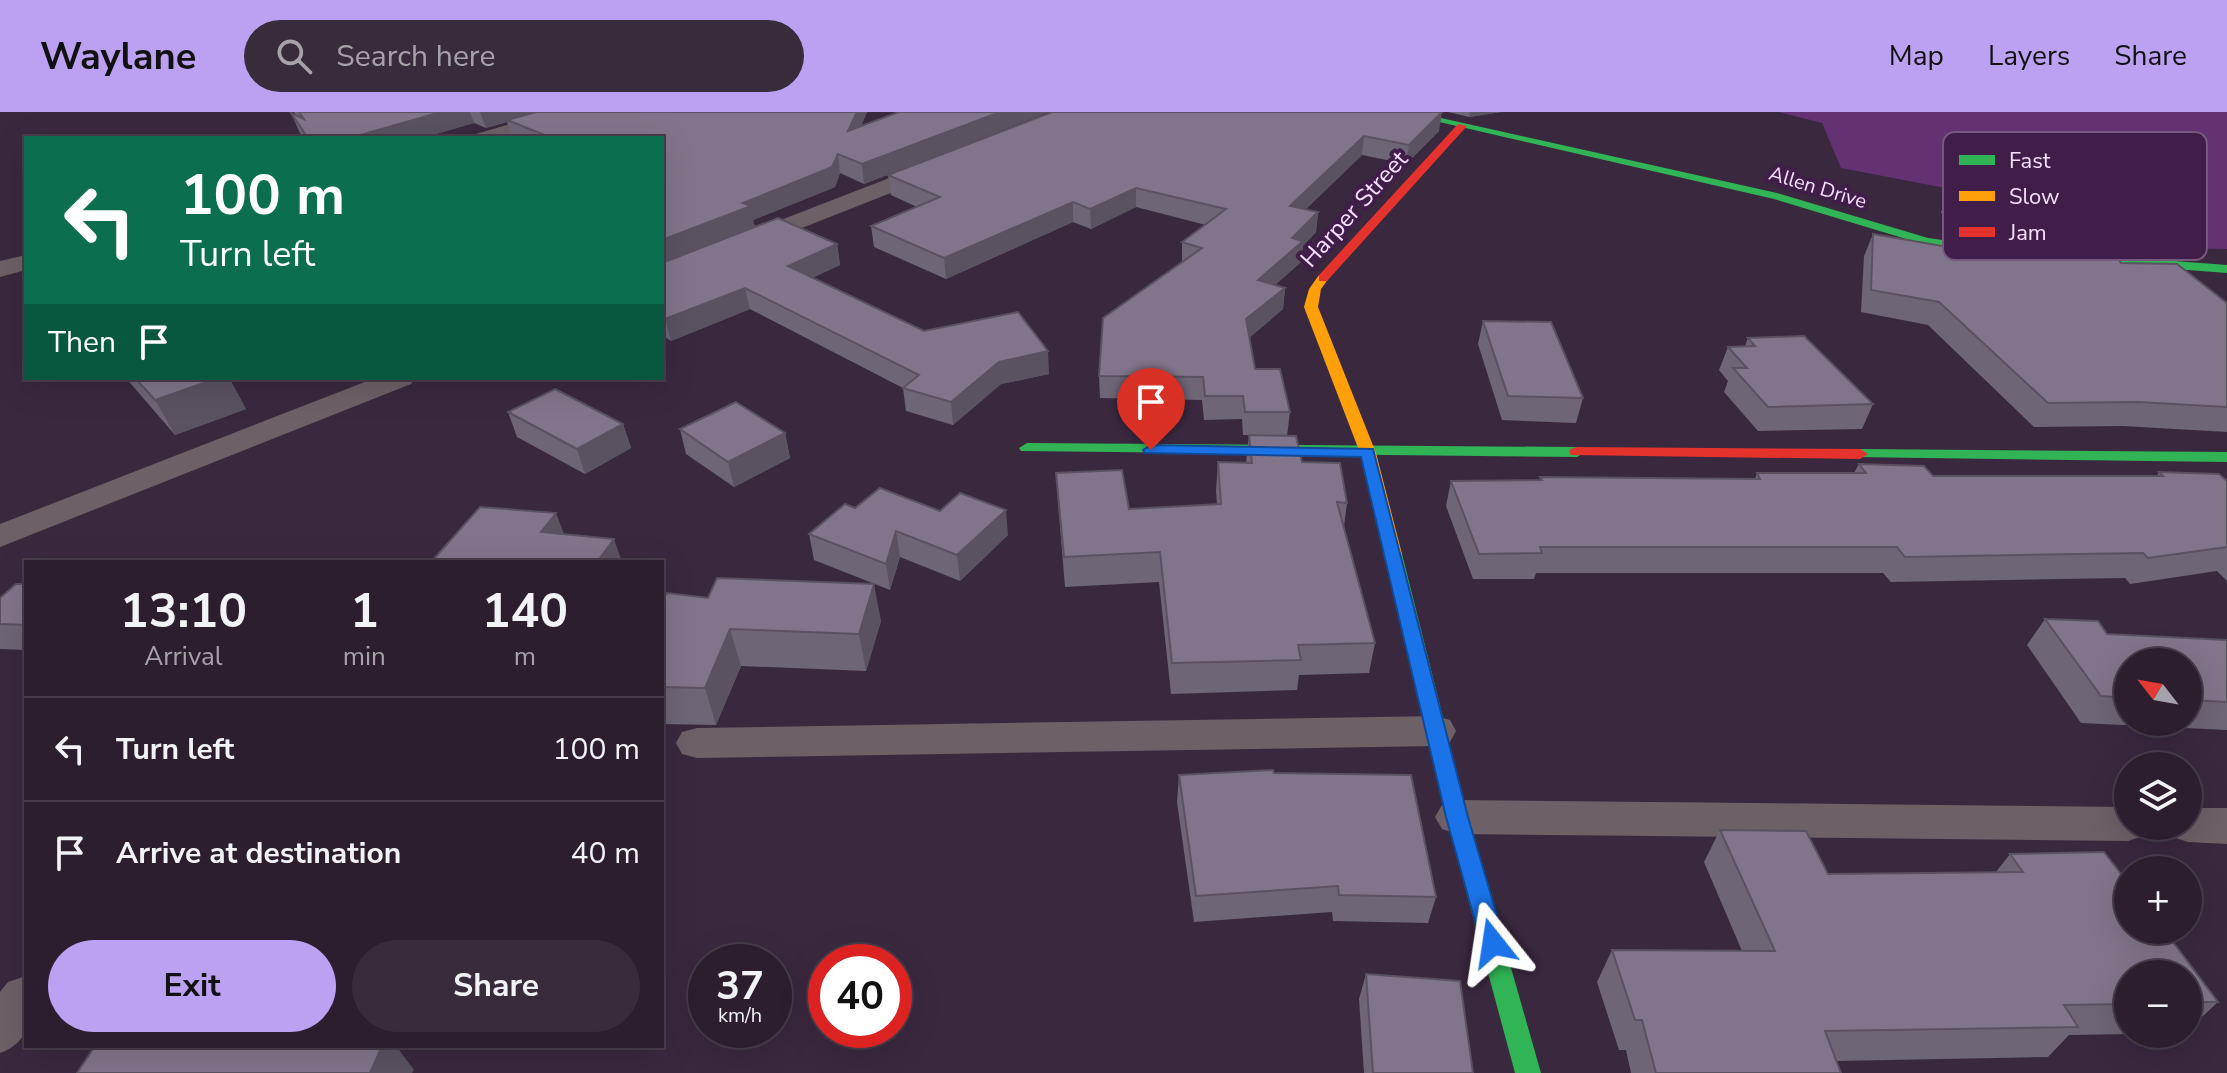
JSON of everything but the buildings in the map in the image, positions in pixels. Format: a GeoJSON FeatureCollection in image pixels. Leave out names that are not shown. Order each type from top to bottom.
{"type":"FeatureCollection","features":[{"type":"Feature","properties":{"kind":"street"},"geometry":{"type":"LineString","coordinates":[[490,136],[573,112]]}},
{"type":"Feature","properties":{"kind":"street","name":"Allen Drive"},"geometry":{"type":"LineString","coordinates":[[1401,112],[1762,192],[1943,244]]}},
{"type":"Feature","properties":{"kind":"street","name":"Harper Street"},"geometry":{"type":"LineString","coordinates":[[1462,126],[1315,289],[1311,307],[1368,453],[1457,817],[1528,1073]]}},
{"type":"Feature","properties":{"kind":"street"},"geometry":{"type":"LineString","coordinates":[[664,274],[956,159]]}},
{"type":"Feature","properties":{"kind":"street","name":"Allen Drive"},"geometry":{"type":"LineString","coordinates":[[2096,260],[2225,271]]}},
{"type":"Feature","properties":{"kind":"street"},"geometry":{"type":"LineString","coordinates":[[0,269],[24,263]]}},
{"type":"Feature","properties":{"kind":"street"},"geometry":{"type":"LineString","coordinates":[[0,536],[396,380]]}},
{"type":"Feature","properties":{"kind":"street"},"geometry":{"type":"LineString","coordinates":[[1027,448],[1368,453],[2227,457]]}},
{"type":"Feature","properties":{"kind":"street"},"geometry":{"type":"LineString","coordinates":[[697,743],[1436,731]]}},
{"type":"Feature","properties":{"kind":"street"},"geometry":{"type":"LineString","coordinates":[[1457,817],[2114,824]]}},
{"type":"Feature","properties":{"kind":"street"},"geometry":{"type":"LineString","coordinates":[[2202,825],[2227,826]]}},
{"type":"Feature","properties":{"kind":"street"},"geometry":{"type":"LineString","coordinates":[[0,1030],[24,1000]]}},
{"type":"Feature","properties":{"kind":"shaded area"},"geometry":{"type":"Polygon","coordinates":[[[1779,112],[2227,112],[2227,249],[2207,249],[2207,132],[1943,132],[1943,188],[1841,168],[1822,123],[1779,112]]]}},
{"type":"Feature","properties":{"kind":"traffic: fast"},"geometry":{"type":"LineString","coordinates":[[1401,112],[1777,196],[1943,244]]}},
{"type":"Feature","properties":{"kind":"traffic: fast"},"geometry":{"type":"LineString","coordinates":[[2109,260],[2227,269]]}},
{"type":"Feature","properties":{"kind":"traffic: fast"},"geometry":{"type":"LineString","coordinates":[[1027,448],[1577,452]]}},
{"type":"Feature","properties":{"kind":"traffic: fast"},"geometry":{"type":"LineString","coordinates":[[1860,454],[2227,457]]}},
{"type":"Feature","properties":{"kind":"traffic: fast"},"geometry":{"type":"LineString","coordinates":[[1393,554],[1457,817],[1528,1073]]}},
{"type":"Feature","properties":{"kind":"traffic: slow"},"geometry":{"type":"LineString","coordinates":[[1323,278],[1315,289],[1311,307],[1368,453],[1393,554]]}},
{"type":"Feature","properties":{"kind":"traffic: jam"},"geometry":{"type":"LineString","coordinates":[[1323,278],[1462,126]]}},
{"type":"Feature","properties":{"kind":"traffic: jam"},"geometry":{"type":"LineString","coordinates":[[1577,452],[1860,454]]}},
{"type":"Feature","properties":{"kind":"route"},"geometry":{"type":"LineString","coordinates":[[1151,450],[1368,453],[1457,817],[1493,943]]}}]}
